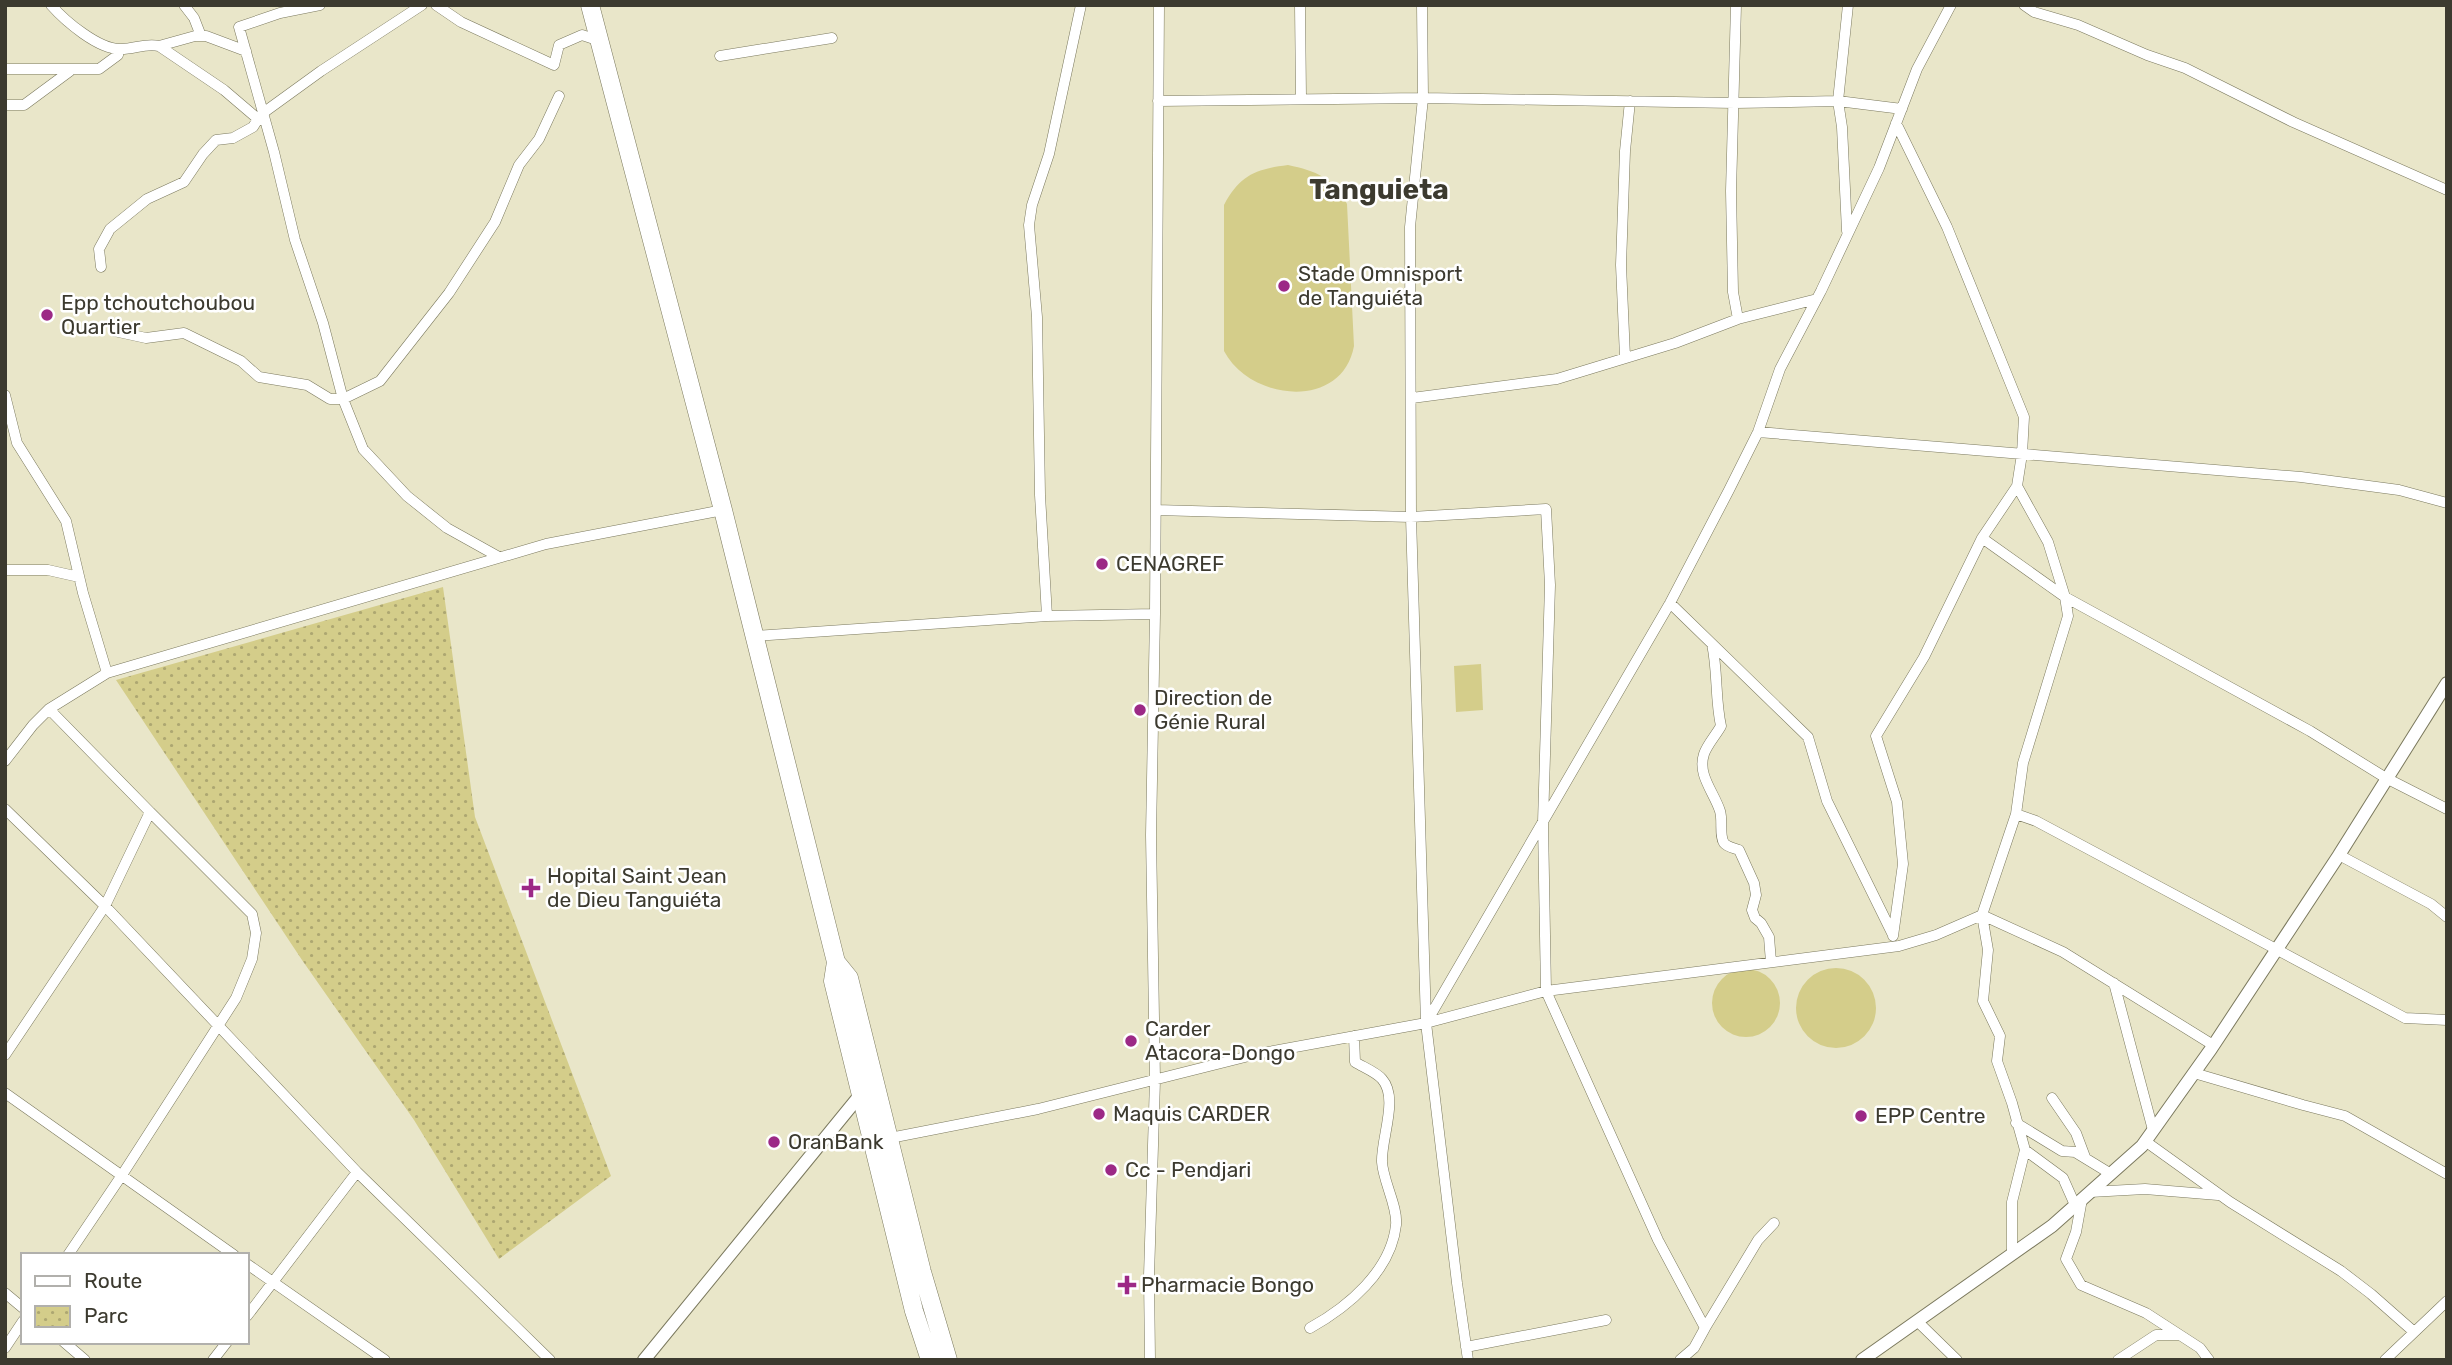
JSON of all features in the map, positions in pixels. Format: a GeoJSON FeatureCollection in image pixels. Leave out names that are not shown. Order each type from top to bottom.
{"type":"FeatureCollection","features":[{"type":"Feature","properties":{"kind":"highway"},"geometry":{"type":"LineString","coordinates":[[590,5],[723,510],[836,962],[849,978],[915,1311],[930,1360]]}},
{"type":"Feature","properties":{"kind":"highway"},"geometry":{"type":"LineString","coordinates":[[870,1093],[890,1138],[922,1272],[948,1360]]}},
{"type":"Feature","properties":{"kind":"street"},"geometry":{"type":"LineString","coordinates":[[51,5],[72,26],[119,50],[147,44],[159,46],[201,36],[246,51]]}},
{"type":"Feature","properties":{"kind":"street"},"geometry":{"type":"LineString","coordinates":[[184,5],[194,18],[201,36]]}},
{"type":"Feature","properties":{"kind":"street"},"geometry":{"type":"LineString","coordinates":[[320,5],[280,13],[239,27],[295,240],[323,323],[343,400],[363,449],[407,496],[447,528],[499,557]]}},
{"type":"Feature","properties":{"kind":"street"},"geometry":{"type":"LineString","coordinates":[[101,267],[99,249],[110,229],[147,200],[184,182],[216,140],[233,138],[253,127],[332,63],[422,5]]}},
{"type":"Feature","properties":{"kind":"street"},"geometry":{"type":"LineString","coordinates":[[436,5],[461,22],[554,65],[559,45],[582,35],[600,41]]}},
{"type":"Feature","properties":{"kind":"street"},"geometry":{"type":"LineString","coordinates":[[1047,617],[1040,495],[1037,317],[1029,225],[1032,205],[1049,154],[1081,5]]}},
{"type":"Feature","properties":{"kind":"street"},"geometry":{"type":"LineString","coordinates":[[1150,1360],[1149,1276],[1155,1080],[1151,835],[1156,614],[1160,5]]}},
{"type":"Feature","properties":{"kind":"street"},"geometry":{"type":"LineString","coordinates":[[1300,5],[1301,98]]}},
{"type":"Feature","properties":{"kind":"street"},"geometry":{"type":"LineString","coordinates":[[1422,5],[1423,98],[1410,227],[1411,517],[1426,1023],[1468,1360]]}},
{"type":"Feature","properties":{"kind":"street"},"geometry":{"type":"LineString","coordinates":[[1736,5],[1731,191],[1734,292],[1738,319]]}},
{"type":"Feature","properties":{"kind":"street"},"geometry":{"type":"LineString","coordinates":[[1847,235],[1839,101],[1848,5]]}},
{"type":"Feature","properties":{"kind":"street"},"geometry":{"type":"LineString","coordinates":[[1426,1023],[1670,603],[1758,432],[1780,369],[1817,299],[1879,168],[1917,69],[1951,5]]}},
{"type":"Feature","properties":{"kind":"street"},"geometry":{"type":"LineString","coordinates":[[2024,5],[2034,12],[2078,25],[2147,55],[2185,68],[2293,122],[2447,190]]}},
{"type":"Feature","properties":{"kind":"street"},"geometry":{"type":"LineString","coordinates":[[720,56],[832,38]]}},
{"type":"Feature","properties":{"kind":"street"},"geometry":{"type":"LineString","coordinates":[[159,46],[262,118]]}},
{"type":"Feature","properties":{"kind":"street"},"geometry":{"type":"LineString","coordinates":[[5,69],[99,69],[118,55],[119,50]]}},
{"type":"Feature","properties":{"kind":"street"},"geometry":{"type":"LineString","coordinates":[[5,105],[24,105],[70,71]]}},
{"type":"Feature","properties":{"kind":"street"},"geometry":{"type":"LineString","coordinates":[[114,331],[146,338],[184,333],[241,360],[259,377],[307,385],[330,399],[343,400],[380,381],[449,293],[495,222],[519,165],[539,139],[559,96]]}},
{"type":"Feature","properties":{"kind":"street"},"geometry":{"type":"LineString","coordinates":[[1158,101],[1301,98],[1735,103],[1839,101],[1902,109]]}},
{"type":"Feature","properties":{"kind":"street"},"geometry":{"type":"LineString","coordinates":[[1625,358],[1621,265],[1625,151],[1630,101]]}},
{"type":"Feature","properties":{"kind":"street"},"geometry":{"type":"LineString","coordinates":[[1893,936],[1903,864],[1897,802],[1876,736],[1924,657],[1982,538],[2017,486],[2024,416],[1947,227],[1896,124]]}},
{"type":"Feature","properties":{"kind":"street"},"geometry":{"type":"LineString","coordinates":[[1412,398],[1557,379],[1738,319],[1817,299]]}},
{"type":"Feature","properties":{"kind":"street"},"geometry":{"type":"LineString","coordinates":[[5,395],[17,443],[66,521],[107,673]]}},
{"type":"Feature","properties":{"kind":"street"},"geometry":{"type":"LineString","coordinates":[[1758,432],[2301,477],[2399,490],[2447,503]]}},
{"type":"Feature","properties":{"kind":"street"},"geometry":{"type":"LineString","coordinates":[[2012,1254],[2012,1202],[2025,1150],[1997,1061],[2000,1036],[1983,1001],[1988,950],[1982,915],[2016,814],[2023,763],[2068,616],[2048,542],[2017,486]]}},
{"type":"Feature","properties":{"kind":"street"},"geometry":{"type":"LineString","coordinates":[[1156,510],[1411,517],[1546,509],[1550,585],[1543,823],[1546,991],[1658,1240],[1705,1328]]}},
{"type":"Feature","properties":{"kind":"street"},"geometry":{"type":"LineString","coordinates":[[5,761],[49,709],[107,673],[546,544],[723,510]]}},
{"type":"Feature","properties":{"kind":"street"},"geometry":{"type":"LineString","coordinates":[[1982,538],[2065,597],[2310,731],[2386,778],[2447,809]]}},
{"type":"Feature","properties":{"kind":"street"},"geometry":{"type":"LineString","coordinates":[[5,570],[48,570],[79,577]]}},
{"type":"Feature","properties":{"kind":"street"},"geometry":{"type":"LineString","coordinates":[[1670,603],[1808,737],[1827,801],[1899,946]]}},
{"type":"Feature","properties":{"kind":"street"},"geometry":{"type":"LineString","coordinates":[[754,636],[1047,617],[1156,614]]}},
{"type":"Feature","properties":{"kind":"street"},"geometry":{"type":"LineString","coordinates":[[1711,642],[1717,669],[1717,704],[1721,726],[1703,755],[1703,777],[1719,807],[1723,821],[1723,841],[1739,850],[1754,883],[1756,895],[1752,910],[1769,937],[1771,962]]}},
{"type":"Feature","properties":{"kind":"street"},"geometry":{"type":"LineString","coordinates":[[1862,1360],[2052,1226],[2145,1141],[2213,1045],[2339,855],[2447,683]]}},
{"type":"Feature","properties":{"kind":"street"},"geometry":{"type":"LineString","coordinates":[[49,709],[252,914],[256,933],[252,959],[236,998],[69,1253]]}},
{"type":"Feature","properties":{"kind":"street"},"geometry":{"type":"LineString","coordinates":[[5,809],[105,906],[357,1172],[550,1360]]}},
{"type":"Feature","properties":{"kind":"street"},"geometry":{"type":"LineString","coordinates":[[5,1055],[105,906],[150,812]]}},
{"type":"Feature","properties":{"kind":"street"},"geometry":{"type":"LineString","coordinates":[[2016,814],[2036,821],[2405,1018],[2447,1020]]}},
{"type":"Feature","properties":{"kind":"street"},"geometry":{"type":"LineString","coordinates":[[2339,855],[2431,904],[2447,917]]}},
{"type":"Feature","properties":{"kind":"street"},"geometry":{"type":"LineString","coordinates":[[890,1138],[1038,1109],[1257,1054],[1426,1023],[1546,991],[1899,946],[1982,915],[2063,952],[2213,1045]]}},
{"type":"Feature","properties":{"kind":"street"},"geometry":{"type":"LineString","coordinates":[[2114,984],[2153,1130]]}},
{"type":"Feature","properties":{"kind":"street"},"geometry":{"type":"LineString","coordinates":[[1310,1328],[1328,1318],[1370,1281],[1385,1263],[1397,1223],[1382,1164],[1383,1140],[1391,1097],[1382,1079],[1355,1062],[1354,1036]]}},
{"type":"Feature","properties":{"kind":"street"},"geometry":{"type":"LineString","coordinates":[[2194,1073],[2345,1115],[2447,1174]]}},
{"type":"Feature","properties":{"kind":"street"},"geometry":{"type":"LineString","coordinates":[[5,1093],[231,1253]]}},
{"type":"Feature","properties":{"kind":"street"},"geometry":{"type":"LineString","coordinates":[[645,1360],[870,1093]]}},
{"type":"Feature","properties":{"kind":"street"},"geometry":{"type":"LineString","coordinates":[[2052,1098],[2076,1133],[2085,1158]]}},
{"type":"Feature","properties":{"kind":"street"},"geometry":{"type":"LineString","coordinates":[[2016,1124],[2062,1151],[2075,1152],[2111,1174]]}},
{"type":"Feature","properties":{"kind":"street"},"geometry":{"type":"LineString","coordinates":[[2145,1141],[2286,1239],[2341,1271],[2413,1331]]}},
{"type":"Feature","properties":{"kind":"street"},"geometry":{"type":"LineString","coordinates":[[2025,1150],[2063,1178],[2082,1199]]}},
{"type":"Feature","properties":{"kind":"street"},"geometry":{"type":"LineString","coordinates":[[248,1315],[357,1172]]}},
{"type":"Feature","properties":{"kind":"street"},"geometry":{"type":"LineString","coordinates":[[2082,1199],[2145,1189],[2220,1195]]}},
{"type":"Feature","properties":{"kind":"street"},"geometry":{"type":"LineString","coordinates":[[2082,1199],[2076,1232],[2066,1259],[2081,1285],[2146,1313],[2200,1348],[2209,1360]]}},
{"type":"Feature","properties":{"kind":"street"},"geometry":{"type":"LineString","coordinates":[[1680,1360],[1693,1348],[1758,1240],[1774,1223]]}},
{"type":"Feature","properties":{"kind":"street"},"geometry":{"type":"LineString","coordinates":[[248,1265],[385,1360]]}},
{"type":"Feature","properties":{"kind":"street"},"geometry":{"type":"LineString","coordinates":[[5,1293],[21,1306]]}},
{"type":"Feature","properties":{"kind":"street"},"geometry":{"type":"LineString","coordinates":[[2385,1360],[2447,1301]]}},
{"type":"Feature","properties":{"kind":"street"},"geometry":{"type":"LineString","coordinates":[[1466,1347],[1606,1320]]}},
{"type":"Feature","properties":{"kind":"street"},"geometry":{"type":"LineString","coordinates":[[1917,1321],[1957,1360]]}},
{"type":"Feature","properties":{"kind":"street"},"geometry":{"type":"LineString","coordinates":[[5,1348],[21,1324]]}},
{"type":"Feature","properties":{"kind":"street"},"geometry":{"type":"LineString","coordinates":[[2118,1360],[2156,1335],[2181,1335]]}},
{"type":"Feature","properties":{"kind":"street"},"geometry":{"type":"LineString","coordinates":[[66,1344],[85,1360]]}},
{"type":"Feature","properties":{"kind":"street"},"geometry":{"type":"LineString","coordinates":[[213,1360],[225,1344]]}},
{"type":"Feature","properties":{"kind":"green space"},"geometry":{"type":"Polygon","coordinates":[[[1288,165],[1323,177],[1336,188],[1347,204],[1354,346],[1346,367],[1332,381],[1314,389],[1294,392],[1273,389],[1254,380],[1237,368],[1224,351],[1224,205],[1236,187],[1250,175],[1288,165]]]}},
{"type":"Feature","properties":{"kind":"green space"},"geometry":{"type":"Polygon","coordinates":[[[443,587],[475,817],[611,1176],[499,1259],[414,1120],[302,960],[116,680],[443,587]]]}},
{"type":"Feature","properties":{"kind":"green space"},"geometry":{"type":"Polygon","coordinates":[[[1481,664],[1483,710],[1456,712],[1454,666],[1481,664]]]}},
{"type":"Feature","properties":{"kind":"green space"},"geometry":{"type":"Polygon","coordinates":[[[1836,968],[1851,971],[1864,980],[1873,993],[1876,1008],[1873,1023],[1864,1036],[1851,1045],[1836,1048],[1821,1045],[1808,1036],[1799,1023],[1796,1008],[1799,993],[1808,980],[1821,971],[1836,968]]]}},
{"type":"Feature","properties":{"kind":"green space"},"geometry":{"type":"Polygon","coordinates":[[[1746,969],[1759,972],[1770,979],[1777,990],[1780,1003],[1777,1016],[1770,1027],[1759,1034],[1746,1037],[1733,1034],[1722,1027],[1715,1016],[1712,1003],[1715,990],[1722,979],[1733,972],[1746,969]]]}},
{"type":"Feature","properties":{"kind":"place","name":"Stade Omnisport de Tanguiéta"},"geometry":{"type":"Point","coordinates":[1284,286]}},
{"type":"Feature","properties":{"kind":"place","name":"Epp tchoutchoubou Quartier"},"geometry":{"type":"Point","coordinates":[47,315]}},
{"type":"Feature","properties":{"kind":"place","name":"CENAGREF"},"geometry":{"type":"Point","coordinates":[1102,564]}},
{"type":"Feature","properties":{"kind":"place","name":"Direction de Génie Rural"},"geometry":{"type":"Point","coordinates":[1140,710]}},
{"type":"Feature","properties":{"kind":"place","name":"Hopital Saint Jean de Dieu Tanguiéta"},"geometry":{"type":"Point","coordinates":[531,888]}},
{"type":"Feature","properties":{"kind":"place","name":"Carder Atacora-Dongo"},"geometry":{"type":"Point","coordinates":[1131,1041]}},
{"type":"Feature","properties":{"kind":"place","name":"Maquis CARDER"},"geometry":{"type":"Point","coordinates":[1099,1114]}},
{"type":"Feature","properties":{"kind":"place","name":"EPP Centre"},"geometry":{"type":"Point","coordinates":[1861,1116]}},
{"type":"Feature","properties":{"kind":"place","name":"OranBank"},"geometry":{"type":"Point","coordinates":[774,1142]}},
{"type":"Feature","properties":{"kind":"place","name":"Cc - Pendjari"},"geometry":{"type":"Point","coordinates":[1111,1170]}},
{"type":"Feature","properties":{"kind":"place","name":"Pharmacie Bongo"},"geometry":{"type":"Point","coordinates":[1127,1285]}},
{"type":"Feature","properties":{"kind":"district","name":"Tanguieta"},"geometry":{"type":"Point","coordinates":[1379,189]}}]}
